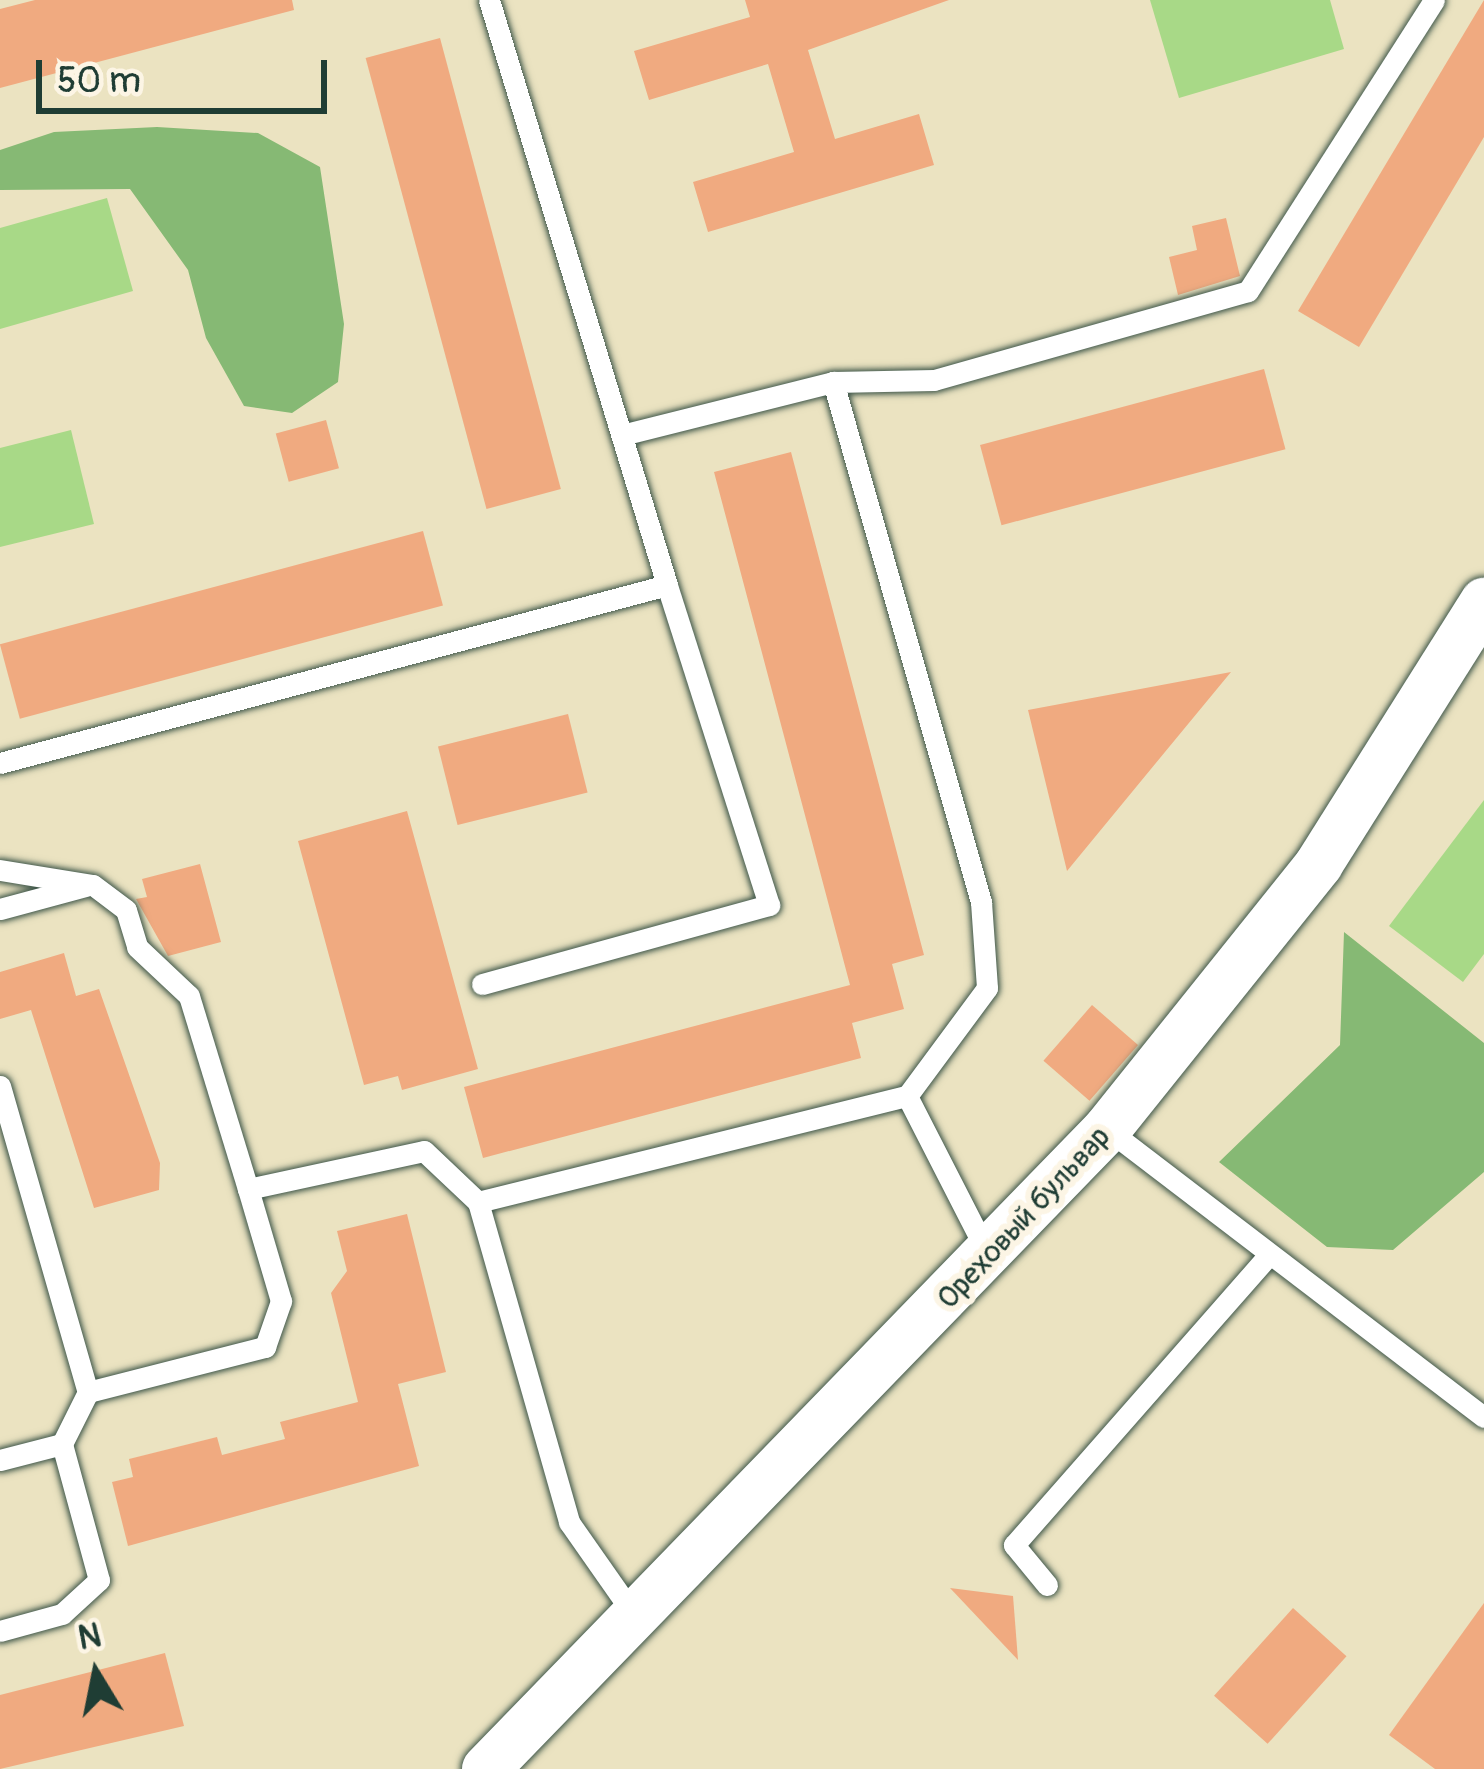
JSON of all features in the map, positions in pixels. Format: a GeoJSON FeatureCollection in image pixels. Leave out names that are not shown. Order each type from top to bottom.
{"type":"FeatureCollection","features":[{"type":"Feature","properties":{"kind":"street","name":"Ореховый бульвар"},"geometry":{"type":"LineString","coordinates":[[486,1769],[990,1258],[1107,1130],[1319,864],[1484,602]]}},
{"type":"Feature","properties":{"kind":"lane"},"geometry":{"type":"LineString","coordinates":[[482,984],[769,905],[489,0]]}},
{"type":"Feature","properties":{"kind":"lane"},"geometry":{"type":"LineString","coordinates":[[622,435],[833,382],[934,380],[1248,291],[1434,0]]}},
{"type":"Feature","properties":{"kind":"lane"},"geometry":{"type":"LineString","coordinates":[[478,1202],[907,1096],[987,988],[981,902],[833,382]]}},
{"type":"Feature","properties":{"kind":"lane"},"geometry":{"type":"LineString","coordinates":[[0,763],[667,585]]}},
{"type":"Feature","properties":{"kind":"lane"},"geometry":{"type":"LineString","coordinates":[[0,870],[93,884],[189,996],[280,1301],[265,1347],[88,1392]]}},
{"type":"Feature","properties":{"kind":"lane"},"geometry":{"type":"LineString","coordinates":[[0,909],[93,884]]}},
{"type":"Feature","properties":{"kind":"lane"},"geometry":{"type":"LineString","coordinates":[[0,1086],[88,1392],[62,1444],[99,1580],[62,1614],[0,1631]]}},
{"type":"Feature","properties":{"kind":"lane"},"geometry":{"type":"LineString","coordinates":[[907,1096],[990,1258]]}},
{"type":"Feature","properties":{"kind":"lane"},"geometry":{"type":"LineString","coordinates":[[1107,1130],[1215,1202],[1265,1259],[1484,1417]]}},
{"type":"Feature","properties":{"kind":"lane"},"geometry":{"type":"LineString","coordinates":[[248,1189],[424,1151],[478,1202],[569,1522],[634,1616]]}},
{"type":"Feature","properties":{"kind":"lane"},"geometry":{"type":"LineString","coordinates":[[1047,1585],[1014,1545],[1265,1259]]}},
{"type":"Feature","properties":{"kind":"lane"},"geometry":{"type":"LineString","coordinates":[[0,1460],[62,1444]]}},
{"type":"Feature","properties":{"kind":"green space"},"geometry":{"type":"Polygon","coordinates":[[[1150,0],[1330,0],[1344,49],[1179,98],[1150,0]]]}},
{"type":"Feature","properties":{"kind":"green space"},"geometry":{"type":"Polygon","coordinates":[[[157,127],[258,133],[320,167],[344,324],[338,382],[292,413],[244,406],[206,338],[188,270],[130,189],[0,190],[0,150],[54,132],[157,127]]]}},
{"type":"Feature","properties":{"kind":"green space"},"geometry":{"type":"Polygon","coordinates":[[[107,198],[133,291],[0,329],[0,228],[107,198]]]}},
{"type":"Feature","properties":{"kind":"green space"},"geometry":{"type":"Polygon","coordinates":[[[71,430],[94,524],[0,547],[0,448],[71,430]]]}},
{"type":"Feature","properties":{"kind":"green space"},"geometry":{"type":"Polygon","coordinates":[[[1484,800],[1484,954],[1463,982],[1389,926],[1484,800]]]}},
{"type":"Feature","properties":{"kind":"green space"},"geometry":{"type":"Polygon","coordinates":[[[1344,932],[1484,1043],[1484,1172],[1393,1250],[1327,1247],[1219,1162],[1340,1045],[1344,932]]]}},
{"type":"Feature","properties":{"kind":"building"},"geometry":{"type":"Polygon","coordinates":[[[35,0],[292,0],[294,10],[0,88],[0,9],[35,0]]]}},
{"type":"Feature","properties":{"kind":"building"},"geometry":{"type":"Polygon","coordinates":[[[745,0],[949,0],[808,50],[835,139],[919,114],[934,165],[708,232],[693,182],[794,152],[768,64],[649,100],[634,51],[750,17],[745,0]]]}},
{"type":"Feature","properties":{"kind":"building"},"geometry":{"type":"Polygon","coordinates":[[[1484,0],[1484,137],[1359,347],[1298,311],[1484,0]]]}},
{"type":"Feature","properties":{"kind":"building"},"geometry":{"type":"Polygon","coordinates":[[[440,38],[561,489],[486,509],[366,58],[440,38]]]}},
{"type":"Feature","properties":{"kind":"building"},"geometry":{"type":"Polygon","coordinates":[[[1226,218],[1240,276],[1178,295],[1169,257],[1197,250],[1192,226],[1226,218]]]}},
{"type":"Feature","properties":{"kind":"building"},"geometry":{"type":"Polygon","coordinates":[[[1264,369],[1285,449],[1001,525],[980,445],[1264,369]]]}},
{"type":"Feature","properties":{"kind":"building"},"geometry":{"type":"Polygon","coordinates":[[[326,420],[339,468],[289,482],[276,433],[326,420]]]}},
{"type":"Feature","properties":{"kind":"building"},"geometry":{"type":"Polygon","coordinates":[[[791,452],[924,955],[892,964],[904,1009],[852,1023],[861,1058],[483,1158],[464,1087],[850,985],[714,472],[791,452]]]}},
{"type":"Feature","properties":{"kind":"building"},"geometry":{"type":"Polygon","coordinates":[[[423,531],[443,605],[20,719],[0,644],[423,531]]]}},
{"type":"Feature","properties":{"kind":"building"},"geometry":{"type":"Polygon","coordinates":[[[1231,672],[1146,775],[1067,871],[1028,710],[1231,672]]]}},
{"type":"Feature","properties":{"kind":"building"},"geometry":{"type":"Polygon","coordinates":[[[568,714],[588,793],[458,825],[438,746],[568,714]]]}},
{"type":"Feature","properties":{"kind":"building"},"geometry":{"type":"Polygon","coordinates":[[[407,811],[478,1069],[402,1090],[398,1076],[364,1085],[298,841],[407,811]]]}},
{"type":"Feature","properties":{"kind":"building"},"geometry":{"type":"Polygon","coordinates":[[[200,864],[221,942],[168,956],[136,899],[147,897],[142,879],[200,864]]]}},
{"type":"Feature","properties":{"kind":"building"},"geometry":{"type":"Polygon","coordinates":[[[64,953],[76,996],[99,989],[160,1163],[159,1190],[94,1208],[31,1010],[0,1019],[0,972],[64,953]]]}},
{"type":"Feature","properties":{"kind":"building"},"geometry":{"type":"Polygon","coordinates":[[[1092,1005],[1138,1045],[1089,1101],[1043,1061],[1092,1005]]]}},
{"type":"Feature","properties":{"kind":"building"},"geometry":{"type":"Polygon","coordinates":[[[407,1214],[446,1372],[398,1384],[419,1466],[128,1546],[112,1482],[133,1477],[129,1459],[217,1437],[222,1455],[285,1439],[280,1422],[358,1402],[331,1293],[347,1271],[337,1231],[407,1214]]]}},
{"type":"Feature","properties":{"kind":"building"},"geometry":{"type":"Polygon","coordinates":[[[950,1588],[1013,1596],[1018,1660],[950,1588]]]}},
{"type":"Feature","properties":{"kind":"building"},"geometry":{"type":"Polygon","coordinates":[[[1484,1603],[1484,1769],[1435,1769],[1389,1735],[1484,1603]]]}},
{"type":"Feature","properties":{"kind":"building"},"geometry":{"type":"Polygon","coordinates":[[[1293,1608],[1347,1656],[1268,1744],[1214,1696],[1293,1608]]]}},
{"type":"Feature","properties":{"kind":"building"},"geometry":{"type":"Polygon","coordinates":[[[165,1653],[184,1726],[0,1769],[0,1695],[165,1653]]]}}]}
